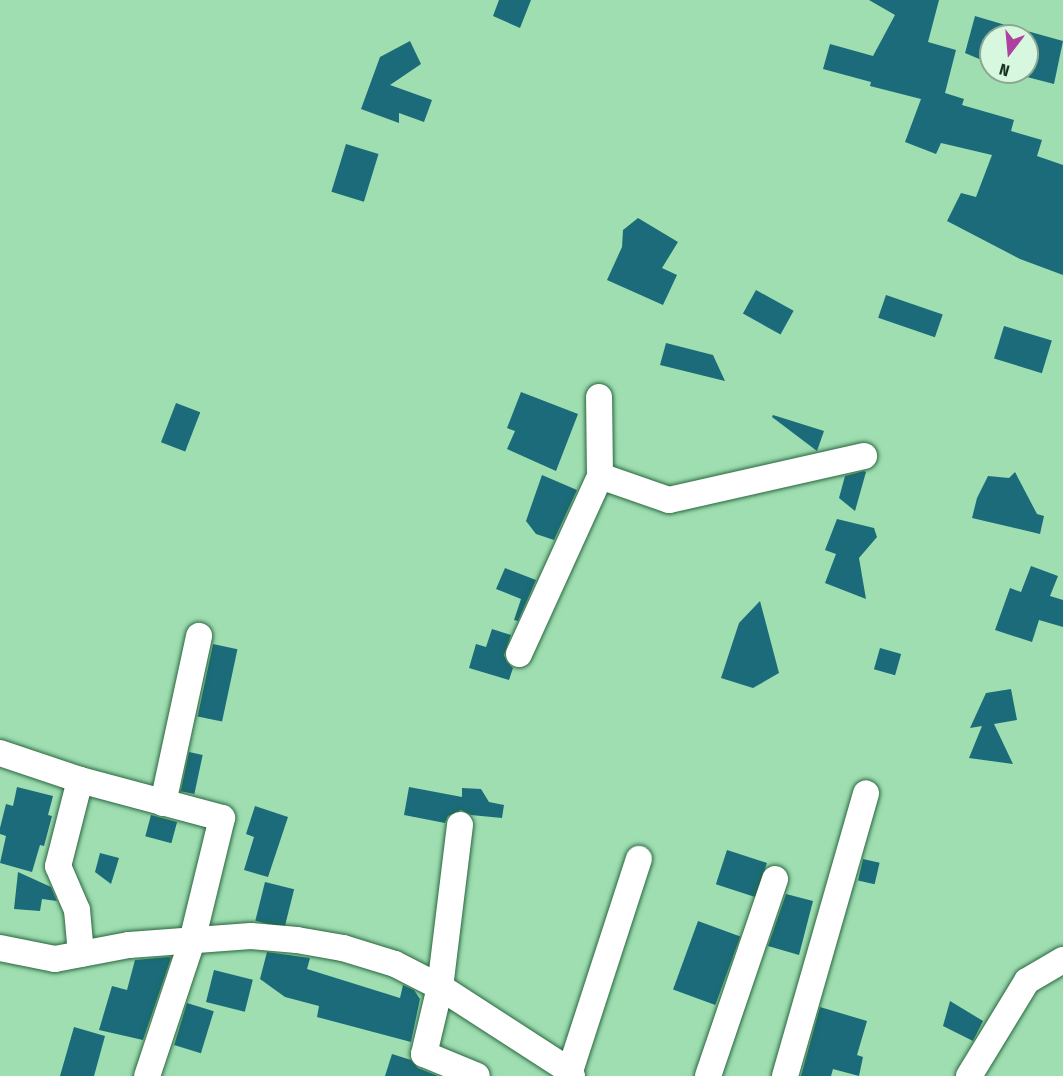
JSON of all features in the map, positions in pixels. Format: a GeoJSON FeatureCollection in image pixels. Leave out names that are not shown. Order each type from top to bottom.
{"type":"FeatureCollection","features":[{"type":"Feature","properties":{"kind":"street"},"geometry":{"type":"LineString","coordinates":[[519,654],[600,476],[599,398]]}},
{"type":"Feature","properties":{"kind":"street"},"geometry":{"type":"LineString","coordinates":[[600,476],[669,500],[864,456]]}},
{"type":"Feature","properties":{"kind":"street"},"geometry":{"type":"LineString","coordinates":[[163,803],[199,636]]}},
{"type":"Feature","properties":{"kind":"street"},"geometry":{"type":"LineString","coordinates":[[0,753],[80,780],[222,818],[192,941],[147,1076]]}},
{"type":"Feature","properties":{"kind":"street"},"geometry":{"type":"LineString","coordinates":[[80,780],[58,866],[77,910],[81,954]]}},
{"type":"Feature","properties":{"kind":"street"},"geometry":{"type":"LineString","coordinates":[[785,1076],[866,793]]}},
{"type":"Feature","properties":{"kind":"street"},"geometry":{"type":"LineString","coordinates":[[460,825],[440,987],[424,1054],[477,1076]]}},
{"type":"Feature","properties":{"kind":"street"},"geometry":{"type":"LineString","coordinates":[[0,948],[55,959],[129,945],[251,936],[297,940],[343,948],[395,964],[440,987],[571,1073],[639,859]]}},
{"type":"Feature","properties":{"kind":"street"},"geometry":{"type":"LineString","coordinates":[[708,1076],[775,879]]}},
{"type":"Feature","properties":{"kind":"street"},"geometry":{"type":"LineString","coordinates":[[969,1076],[1027,981],[1063,960]]}},
{"type":"Feature","properties":{"kind":"building"},"geometry":{"type":"Polygon","coordinates":[[[499,0],[531,0],[520,28],[493,16],[499,0]]]}},
{"type":"Feature","properties":{"kind":"building"},"geometry":{"type":"Polygon","coordinates":[[[869,0],[939,0],[928,42],[956,50],[945,93],[964,99],[962,105],[1014,120],[1011,131],[1042,140],[1037,156],[1063,165],[1063,275],[1020,259],[947,221],[961,193],[976,197],[992,155],[941,143],[936,154],[905,142],[921,99],[870,86],[871,82],[823,69],[830,44],[873,56],[895,15],[869,0]]]}},
{"type":"Feature","properties":{"kind":"building"},"geometry":{"type":"Polygon","coordinates":[[[975,16],[1002,24],[979,24],[979,59],[965,53],[975,16]]]}},
{"type":"Feature","properties":{"kind":"building"},"geometry":{"type":"Polygon","coordinates":[[[1039,34],[1063,41],[1054,84],[1039,80],[1039,34]]]}},
{"type":"Feature","properties":{"kind":"building"},"geometry":{"type":"Polygon","coordinates":[[[410,41],[421,64],[390,85],[432,100],[424,122],[399,113],[399,123],[361,109],[380,57],[410,41]]]}},
{"type":"Feature","properties":{"kind":"building"},"geometry":{"type":"Polygon","coordinates":[[[346,144],[379,154],[364,202],[331,192],[346,144]]]}},
{"type":"Feature","properties":{"kind":"building"},"geometry":{"type":"Polygon","coordinates":[[[638,218],[678,242],[662,268],[677,275],[663,305],[607,280],[622,247],[623,230],[638,218]]]}},
{"type":"Feature","properties":{"kind":"building"},"geometry":{"type":"Polygon","coordinates":[[[756,290],[794,311],[781,334],[743,314],[756,290]]]}},
{"type":"Feature","properties":{"kind":"building"},"geometry":{"type":"Polygon","coordinates":[[[886,295],[943,315],[935,337],[878,318],[886,295]]]}},
{"type":"Feature","properties":{"kind":"building"},"geometry":{"type":"Polygon","coordinates":[[[1004,326],[1052,341],[1042,373],[994,359],[1004,326]]]}},
{"type":"Feature","properties":{"kind":"building"},"geometry":{"type":"Polygon","coordinates":[[[666,343],[713,355],[725,381],[660,365],[666,343]]]}},
{"type":"Feature","properties":{"kind":"building"},"geometry":{"type":"Polygon","coordinates":[[[521,392],[578,414],[556,471],[507,449],[515,431],[507,428],[521,392]]]}},
{"type":"Feature","properties":{"kind":"building"},"geometry":{"type":"Polygon","coordinates":[[[176,403],[200,412],[185,452],[161,442],[176,403]]]}},
{"type":"Feature","properties":{"kind":"building"},"geometry":{"type":"Polygon","coordinates":[[[773,415],[824,431],[817,451],[772,417],[773,415]]]}},
{"type":"Feature","properties":{"kind":"building"},"geometry":{"type":"Polygon","coordinates":[[[866,472],[855,511],[839,498],[845,476],[866,472]]]}},
{"type":"Feature","properties":{"kind":"building"},"geometry":{"type":"Polygon","coordinates":[[[1015,472],[1037,514],[1044,516],[1040,534],[972,518],[977,498],[988,476],[1009,478],[1015,472]]]}},
{"type":"Feature","properties":{"kind":"building"},"geometry":{"type":"Polygon","coordinates":[[[542,475],[577,490],[554,540],[536,534],[526,521],[542,475]]]}},
{"type":"Feature","properties":{"kind":"building"},"geometry":{"type":"Polygon","coordinates":[[[837,519],[874,528],[877,537],[859,558],[866,599],[825,583],[836,554],[825,550],[837,519]]]}},
{"type":"Feature","properties":{"kind":"building"},"geometry":{"type":"Polygon","coordinates":[[[1031,566],[1058,576],[1050,596],[1063,600],[1063,627],[1039,620],[1032,642],[995,630],[1010,588],[1021,592],[1031,566]]]}},
{"type":"Feature","properties":{"kind":"building"},"geometry":{"type":"Polygon","coordinates":[[[505,568],[536,580],[518,621],[514,620],[521,599],[496,589],[505,568]]]}},
{"type":"Feature","properties":{"kind":"building"},"geometry":{"type":"Polygon","coordinates":[[[760,601],[779,673],[753,688],[721,678],[739,623],[760,601]]]}},
{"type":"Feature","properties":{"kind":"building"},"geometry":{"type":"Polygon","coordinates":[[[492,629],[511,635],[504,655],[513,668],[509,680],[469,668],[476,644],[486,647],[492,629]]]}},
{"type":"Feature","properties":{"kind":"building"},"geometry":{"type":"Polygon","coordinates":[[[213,644],[237,649],[222,722],[198,716],[213,644]]]}},
{"type":"Feature","properties":{"kind":"building"},"geometry":{"type":"Polygon","coordinates":[[[880,648],[901,654],[895,675],[874,669],[880,648]]]}},
{"type":"Feature","properties":{"kind":"building"},"geometry":{"type":"Polygon","coordinates":[[[1011,689],[1017,720],[994,724],[1013,764],[969,758],[982,726],[970,728],[986,693],[1011,689]]]}},
{"type":"Feature","properties":{"kind":"building"},"geometry":{"type":"Polygon","coordinates":[[[189,752],[203,755],[194,794],[181,791],[189,752]]]}},
{"type":"Feature","properties":{"kind":"building"},"geometry":{"type":"Polygon","coordinates":[[[17,787],[53,796],[48,815],[52,816],[44,846],[40,845],[32,872],[0,863],[6,836],[0,834],[0,828],[6,804],[13,806],[17,787]]]}},
{"type":"Feature","properties":{"kind":"building"},"geometry":{"type":"Polygon","coordinates":[[[409,787],[462,797],[462,788],[481,789],[489,802],[504,805],[502,818],[471,815],[461,810],[448,816],[445,823],[404,815],[409,787]]]}},
{"type":"Feature","properties":{"kind":"building"},"geometry":{"type":"Polygon","coordinates":[[[255,806],[288,817],[268,877],[244,870],[254,837],[246,834],[255,806]]]}},
{"type":"Feature","properties":{"kind":"building"},"geometry":{"type":"Polygon","coordinates":[[[151,815],[177,822],[171,843],[145,836],[151,815]]]}},
{"type":"Feature","properties":{"kind":"building"},"geometry":{"type":"Polygon","coordinates":[[[727,850],[767,863],[756,897],[716,884],[727,850]]]}},
{"type":"Feature","properties":{"kind":"building"},"geometry":{"type":"Polygon","coordinates":[[[100,853],[119,858],[111,884],[95,872],[100,853]]]}},
{"type":"Feature","properties":{"kind":"building"},"geometry":{"type":"Polygon","coordinates":[[[863,859],[880,863],[875,884],[858,880],[863,859]]]}},
{"type":"Feature","properties":{"kind":"building"},"geometry":{"type":"Polygon","coordinates":[[[18,872],[51,887],[57,901],[42,899],[40,911],[14,909],[18,872]]]}},
{"type":"Feature","properties":{"kind":"building"},"geometry":{"type":"Polygon","coordinates":[[[265,882],[294,889],[284,928],[255,921],[265,882]]]}},
{"type":"Feature","properties":{"kind":"building"},"geometry":{"type":"Polygon","coordinates":[[[786,894],[813,901],[799,955],[768,946],[786,894]]]}},
{"type":"Feature","properties":{"kind":"building"},"geometry":{"type":"Polygon","coordinates":[[[698,921],[740,936],[715,1005],[673,990],[698,921]]]}},
{"type":"Feature","properties":{"kind":"building"},"geometry":{"type":"Polygon","coordinates":[[[267,952],[310,958],[307,969],[400,998],[403,985],[414,990],[420,999],[411,1042],[317,1017],[319,1006],[285,997],[260,979],[267,952]]]}},
{"type":"Feature","properties":{"kind":"building"},"geometry":{"type":"Polygon","coordinates":[[[171,958],[143,1040],[99,1030],[112,986],[127,990],[135,960],[171,958]]]}},
{"type":"Feature","properties":{"kind":"building"},"geometry":{"type":"Polygon","coordinates":[[[214,970],[253,980],[245,1012],[206,1002],[214,970]]]}},
{"type":"Feature","properties":{"kind":"building"},"geometry":{"type":"Polygon","coordinates":[[[950,1001],[983,1021],[973,1041],[943,1026],[950,1001]]]}},
{"type":"Feature","properties":{"kind":"building"},"geometry":{"type":"Polygon","coordinates":[[[187,1003],[214,1011],[201,1053],[174,1045],[187,1003]]]}},
{"type":"Feature","properties":{"kind":"building"},"geometry":{"type":"Polygon","coordinates":[[[820,1007],[867,1021],[857,1055],[863,1057],[859,1076],[833,1069],[831,1076],[801,1076],[820,1007]]]}},
{"type":"Feature","properties":{"kind":"building"},"geometry":{"type":"Polygon","coordinates":[[[74,1027],[105,1036],[94,1076],[60,1076],[74,1027]]]}},
{"type":"Feature","properties":{"kind":"building"},"geometry":{"type":"Polygon","coordinates":[[[392,1054],[411,1060],[418,1068],[438,1076],[385,1076],[392,1054]]]}}]}
